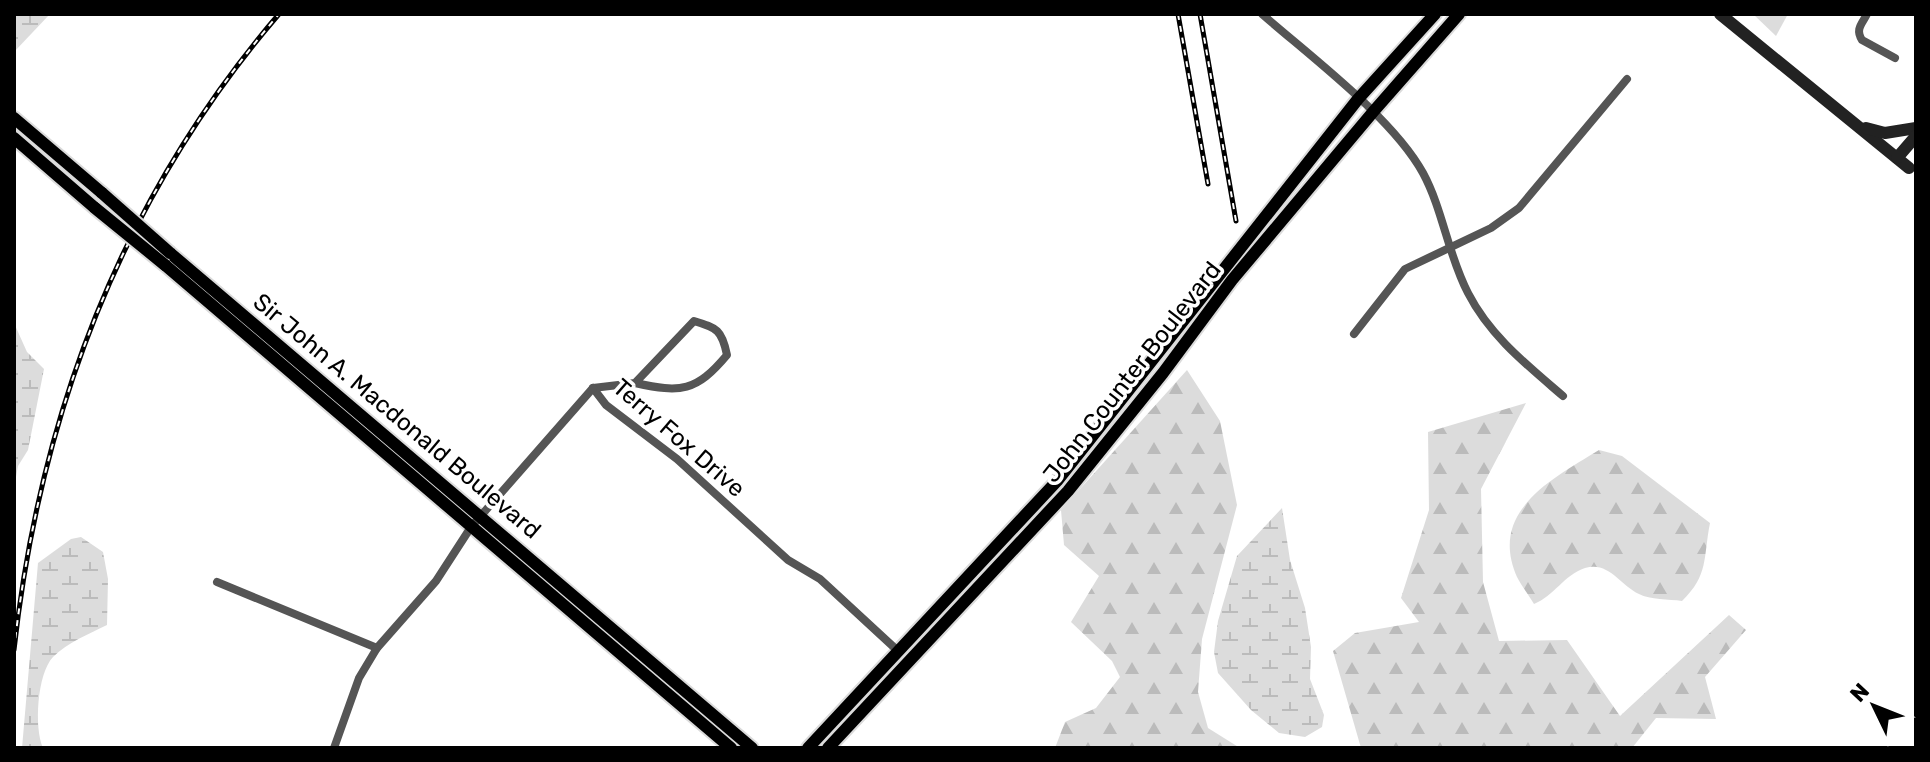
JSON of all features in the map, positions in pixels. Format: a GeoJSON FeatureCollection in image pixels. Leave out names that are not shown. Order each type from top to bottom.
{"type":"FeatureCollection","features":[{"type":"Feature","properties":{"kind":"main road","name":"John Counter Boulevard"},"geometry":{"type":"LineString","coordinates":[[808,748],[1057,481],[1358,99],[1435,14]]}},
{"type":"Feature","properties":{"kind":"main road","name":"John Counter Boulevard"},"geometry":{"type":"LineString","coordinates":[[828,748],[1068,491],[1163,373],[1232,280],[1459,14]]}},
{"type":"Feature","properties":{"kind":"main road","name":"Sir John A. Macdonald Boulevard"},"geometry":{"type":"LineString","coordinates":[[14,118],[102,193],[168,259],[471,527],[731,748]]}},
{"type":"Feature","properties":{"kind":"main road","name":"Sir John A. Macdonald Boulevard"},"geometry":{"type":"LineString","coordinates":[[14,138],[95,208],[168,259],[481,515],[752,747]]}},
{"type":"Feature","properties":{"kind":"main road"},"geometry":{"type":"LineString","coordinates":[[797,748],[835,720]]}},
{"type":"Feature","properties":{"kind":"street"},"geometry":{"type":"LineString","coordinates":[[1262,14],[1373,112],[1403,143],[1423,173],[1468,295],[1505,346],[1563,396]]}},
{"type":"Feature","properties":{"kind":"street"},"geometry":{"type":"LineString","coordinates":[[1720,14],[1909,168]]}},
{"type":"Feature","properties":{"kind":"street"},"geometry":{"type":"LineString","coordinates":[[1867,14],[1858,28],[1858,34],[1862,40],[1895,58]]}},
{"type":"Feature","properties":{"kind":"street"},"geometry":{"type":"LineString","coordinates":[[1354,334],[1405,269],[1491,228],[1519,208],[1627,79]]}},
{"type":"Feature","properties":{"kind":"street"},"geometry":{"type":"LineString","coordinates":[[1852,121],[1885,133],[1916,128]]}},
{"type":"Feature","properties":{"kind":"street"},"geometry":{"type":"LineString","coordinates":[[1897,158],[1916,136]]}},
{"type":"Feature","properties":{"kind":"street"},"geometry":{"type":"LineString","coordinates":[[593,388],[635,383],[660,389],[686,388],[708,377],[727,355],[724,341],[715,327],[694,321],[635,383]]}},
{"type":"Feature","properties":{"kind":"street","name":"Terry Fox Drive"},"geometry":{"type":"LineString","coordinates":[[334,748],[359,678],[377,648],[436,581],[471,527],[593,388],[606,405],[677,459],[788,560],[820,579],[898,651]]}},
{"type":"Feature","properties":{"kind":"street"},"geometry":{"type":"LineString","coordinates":[[217,582],[377,648]]}},
{"type":"Feature","properties":{"kind":"green space"},"geometry":{"type":"Polygon","coordinates":[[[14,14],[50,14],[14,52],[14,14]]]}},
{"type":"Feature","properties":{"kind":"green space"},"geometry":{"type":"Polygon","coordinates":[[[1753,14],[1788,14],[1776,36],[1753,14]]]}},
{"type":"Feature","properties":{"kind":"green space"},"geometry":{"type":"Polygon","coordinates":[[[14,323],[27,352],[44,369],[28,450],[18,466],[14,488],[14,323]]]}},
{"type":"Feature","properties":{"kind":"green space"},"geometry":{"type":"Polygon","coordinates":[[[1187,370],[1220,421],[1237,505],[1202,639],[1198,692],[1208,728],[1240,748],[1055,748],[1065,722],[1096,708],[1120,677],[1112,661],[1071,622],[1099,576],[1064,545],[1061,510],[1187,370]]]}},
{"type":"Feature","properties":{"kind":"green space"},"geometry":{"type":"Polygon","coordinates":[[[1526,403],[1481,489],[1483,582],[1499,641],[1567,640],[1620,716],[1729,615],[1746,630],[1705,677],[1716,719],[1656,718],[1632,748],[1361,748],[1333,651],[1355,633],[1419,622],[1401,598],[1429,510],[1428,432],[1526,403]]]}},
{"type":"Feature","properties":{"kind":"green space"},"geometry":{"type":"Polygon","coordinates":[[[1599,450],[1622,456],[1710,523],[1701,574],[1682,601],[1643,596],[1608,571],[1593,567],[1578,571],[1534,604],[1519,581],[1510,554],[1511,533],[1518,515],[1545,486],[1599,450]]]}},
{"type":"Feature","properties":{"kind":"green space"},"geometry":{"type":"Polygon","coordinates":[[[1282,508],[1290,560],[1305,608],[1311,647],[1310,679],[1324,715],[1322,727],[1305,737],[1279,733],[1251,710],[1218,673],[1214,652],[1218,621],[1237,556],[1282,508]]]}},
{"type":"Feature","properties":{"kind":"green space"},"geometry":{"type":"Polygon","coordinates":[[[81,537],[103,552],[108,579],[107,625],[53,657],[40,688],[39,728],[43,748],[22,748],[38,563],[71,539],[81,537]]]}},
{"type":"Feature","properties":{"kind":"railway"},"geometry":{"type":"LineString","coordinates":[[14,650],[26,562],[44,476],[68,393],[98,311],[133,233],[175,157],[224,84],[279,14]]}},
{"type":"Feature","properties":{"kind":"railway"},"geometry":{"type":"LineString","coordinates":[[1178,14],[1208,184]]}},
{"type":"Feature","properties":{"kind":"railway"},"geometry":{"type":"LineString","coordinates":[[1200,14],[1236,221]]}}]}
